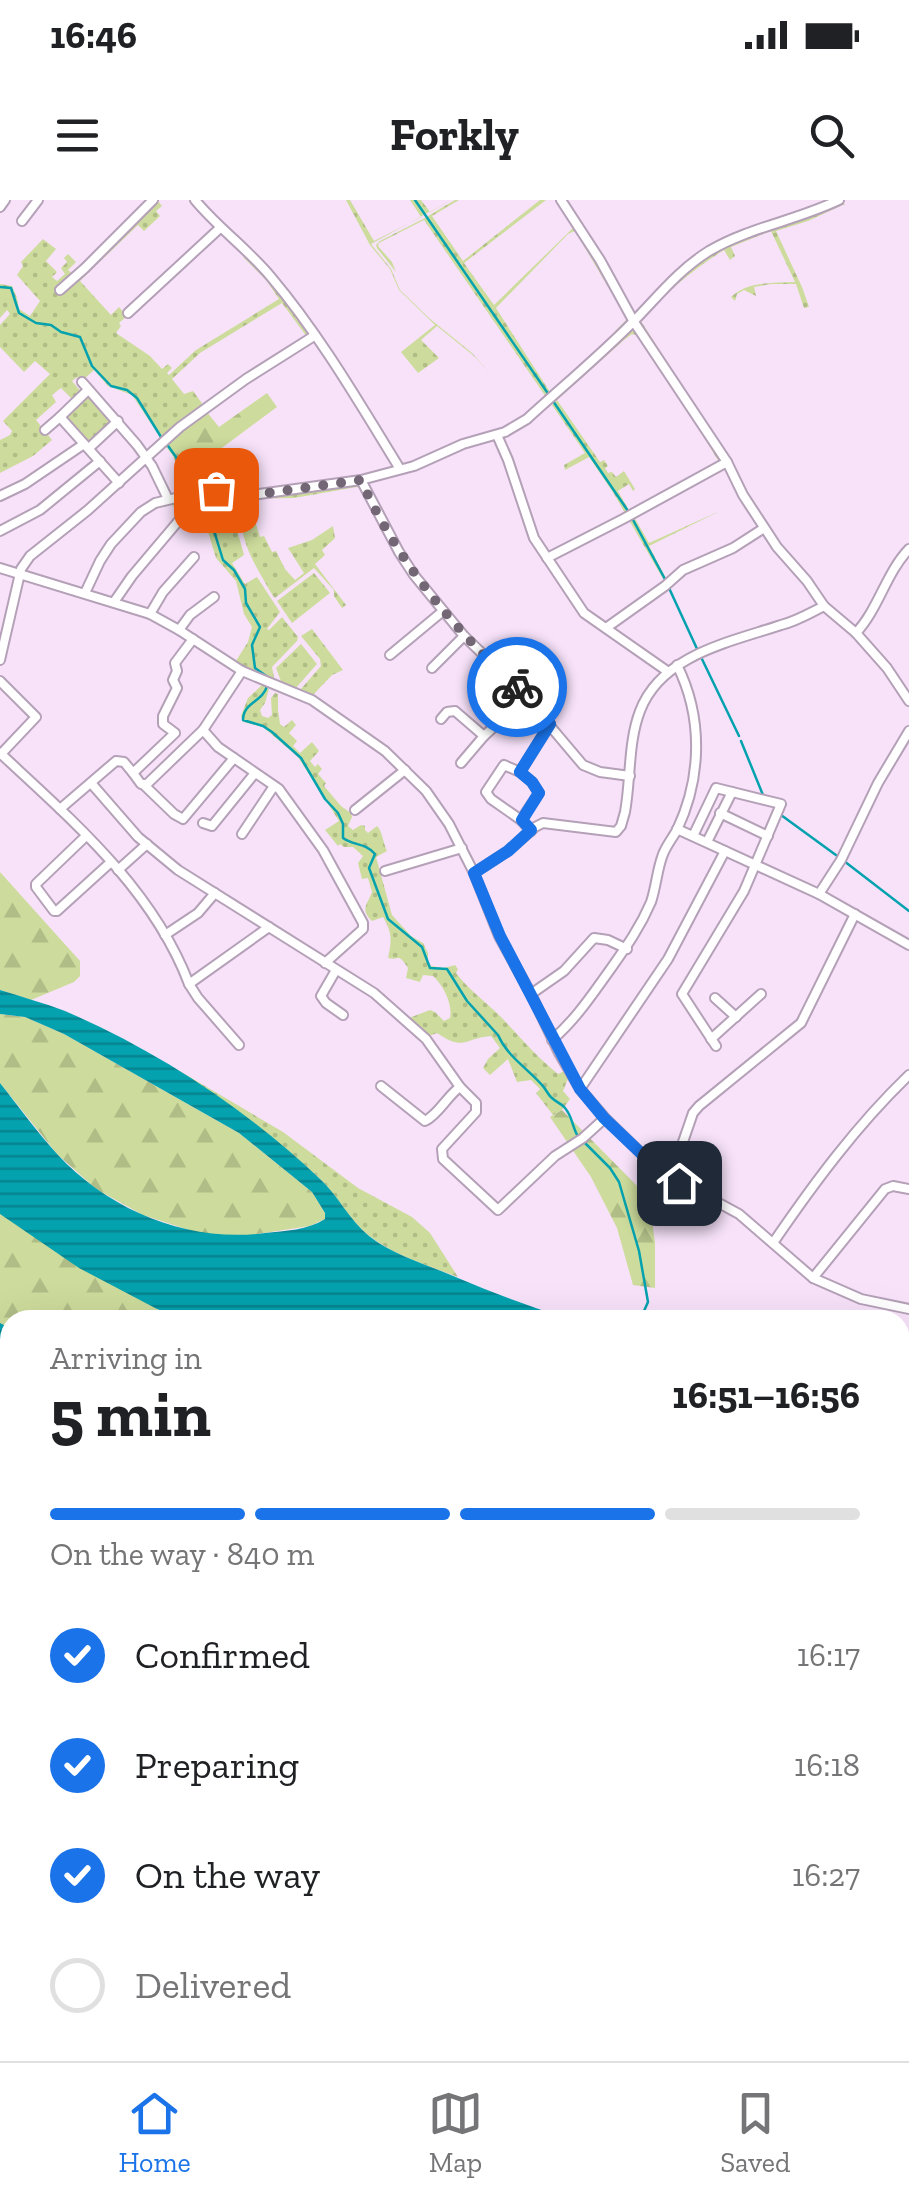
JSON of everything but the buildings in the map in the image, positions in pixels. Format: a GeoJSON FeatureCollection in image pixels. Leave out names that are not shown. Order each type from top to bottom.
{"type":"FeatureCollection","features":[{"type":"Feature","properties":{"kind":"street"},"geometry":{"type":"LineString","coordinates":[[0,207],[5,200]]}},
{"type":"Feature","properties":{"kind":"street"},"geometry":{"type":"LineString","coordinates":[[22,221],[38,200]]}},
{"type":"Feature","properties":{"kind":"street"},"geometry":{"type":"LineString","coordinates":[[60,290],[153,200]]}},
{"type":"Feature","properties":{"kind":"street"},"geometry":{"type":"LineString","coordinates":[[195,200],[272,278],[400,469]]}},
{"type":"Feature","properties":{"kind":"street"},"geometry":{"type":"LineString","coordinates":[[561,200],[634,322],[727,462],[764,528],[824,606],[887,668],[909,701]]}},
{"type":"Feature","properties":{"kind":"street"},"geometry":{"type":"LineString","coordinates":[[85,594],[111,544],[155,502],[209,490],[260,494],[361,480],[414,466],[463,444],[512,430],[634,322],[676,275],[712,249],[750,231],[802,216],[838,200]]}},
{"type":"Feature","properties":{"kind":"street"},"geometry":{"type":"LineString","coordinates":[[128,313],[220,228]]}},
{"type":"Feature","properties":{"kind":"street"},"geometry":{"type":"LineString","coordinates":[[0,660],[21,569],[38,549],[164,441],[246,379],[314,336]]}},
{"type":"Feature","properties":{"kind":"street"},"geometry":{"type":"LineString","coordinates":[[45,430],[85,386],[146,458],[168,498]]}},
{"type":"Feature","properties":{"kind":"street"},"geometry":{"type":"LineString","coordinates":[[60,417],[119,483]]}},
{"type":"Feature","properties":{"kind":"street"},"geometry":{"type":"LineString","coordinates":[[0,496],[86,446],[118,421]]}},
{"type":"Feature","properties":{"kind":"street"},"geometry":{"type":"LineString","coordinates":[[497,435],[532,534],[584,613],[667,671]]}},
{"type":"Feature","properties":{"kind":"street"},"geometry":{"type":"LineString","coordinates":[[0,531],[40,510],[100,460]]}},
{"type":"Feature","properties":{"kind":"street"},"geometry":{"type":"LineString","coordinates":[[547,558],[727,462]]}},
{"type":"Feature","properties":{"kind":"street"},"geometry":{"type":"LineString","coordinates":[[361,480],[399,552],[464,636],[526,697],[582,765],[630,776]]}},
{"type":"Feature","properties":{"kind":"street"},"geometry":{"type":"LineString","coordinates":[[114,602],[181,518]]}},
{"type":"Feature","properties":{"kind":"street"},"geometry":{"type":"LineString","coordinates":[[606,628],[683,570],[733,548],[764,528]]}},
{"type":"Feature","properties":{"kind":"street"},"geometry":{"type":"LineString","coordinates":[[856,634],[909,549]]}},
{"type":"Feature","properties":{"kind":"street"},"geometry":{"type":"LineString","coordinates":[[150,614],[163,592],[194,557]]}},
{"type":"Feature","properties":{"kind":"street"},"geometry":{"type":"LineString","coordinates":[[0,568],[150,614],[242,671],[312,700],[384,751],[436,804],[462,848],[552,1040],[580,1089],[604,1118],[668,1175],[739,1214],[812,1278],[861,1299],[909,1309]]}},
{"type":"Feature","properties":{"kind":"street"},"geometry":{"type":"LineString","coordinates":[[179,630],[190,614],[214,597]]}},
{"type":"Feature","properties":{"kind":"street"},"geometry":{"type":"LineString","coordinates":[[474,873],[539,825],[616,832],[622,826],[625,812],[640,710],[667,671],[824,606]]}},
{"type":"Feature","properties":{"kind":"street"},"geometry":{"type":"LineString","coordinates":[[390,655],[443,611]]}},
{"type":"Feature","properties":{"kind":"street"},"geometry":{"type":"LineString","coordinates":[[432,668],[464,636]]}},
{"type":"Feature","properties":{"kind":"street"},"geometry":{"type":"LineString","coordinates":[[133,773],[175,734],[163,724],[162,716],[178,688],[173,680],[175,663],[192,639]]}},
{"type":"Feature","properties":{"kind":"street"},"geometry":{"type":"LineString","coordinates":[[552,1040],[586,1007],[627,949],[652,899],[663,853],[678,829],[698,744],[693,708],[677,665]]}},
{"type":"Feature","properties":{"kind":"street"},"geometry":{"type":"LineString","coordinates":[[144,785],[203,730],[242,671]]}},
{"type":"Feature","properties":{"kind":"street"},"geometry":{"type":"LineString","coordinates":[[0,680],[36,717]]}},
{"type":"Feature","properties":{"kind":"street"},"geometry":{"type":"LineString","coordinates":[[461,762],[526,697]]}},
{"type":"Feature","properties":{"kind":"street"},"geometry":{"type":"LineString","coordinates":[[44,708],[0,754],[60,809],[142,896],[198,998],[239,1045]]}},
{"type":"Feature","properties":{"kind":"street"},"geometry":{"type":"LineString","coordinates":[[442,719],[447,712],[455,712],[484,736]]}},
{"type":"Feature","properties":{"kind":"street"},"geometry":{"type":"LineString","coordinates":[[520,772],[550,724]]}},
{"type":"Feature","properties":{"kind":"street"},"geometry":{"type":"LineString","coordinates":[[203,730],[218,748],[279,789],[324,850],[364,926],[325,963]]}},
{"type":"Feature","properties":{"kind":"street"},"geometry":{"type":"LineString","coordinates":[[819,894],[909,731]]}},
{"type":"Feature","properties":{"kind":"street"},"geometry":{"type":"LineString","coordinates":[[60,809],[116,761],[124,762],[183,819],[234,758]]}},
{"type":"Feature","properties":{"kind":"street"},"geometry":{"type":"LineString","coordinates":[[522,820],[539,793],[520,772],[504,765],[486,792],[531,830]]}},
{"type":"Feature","properties":{"kind":"street"},"geometry":{"type":"LineString","coordinates":[[355,810],[405,770]]}},
{"type":"Feature","properties":{"kind":"street"},"geometry":{"type":"LineString","coordinates":[[203,823],[212,826],[255,773]]}},
{"type":"Feature","properties":{"kind":"street"},"geometry":{"type":"LineString","coordinates":[[91,783],[147,844],[178,870],[374,993],[426,1038],[476,1104],[476,1112],[441,1154],[498,1210],[555,1156],[604,1118]]}},
{"type":"Feature","properties":{"kind":"street"},"geometry":{"type":"LineString","coordinates":[[242,834],[274,786]]}},
{"type":"Feature","properties":{"kind":"street"},"geometry":{"type":"LineString","coordinates":[[693,836],[716,788],[782,804],[736,905],[682,994],[713,1043],[761,994]]}},
{"type":"Feature","properties":{"kind":"street"},"geometry":{"type":"LineString","coordinates":[[706,842],[732,792]]}},
{"type":"Feature","properties":{"kind":"street"},"geometry":{"type":"LineString","coordinates":[[720,814],[768,836]]}},
{"type":"Feature","properties":{"kind":"street"},"geometry":{"type":"LineString","coordinates":[[678,829],[819,894],[909,946]]}},
{"type":"Feature","properties":{"kind":"street"},"geometry":{"type":"LineString","coordinates":[[86,836],[35,885],[54,911],[147,844]]}},
{"type":"Feature","properties":{"kind":"street"},"geometry":{"type":"LineString","coordinates":[[385,871],[462,848]]}},
{"type":"Feature","properties":{"kind":"street"},"geometry":{"type":"LineString","coordinates":[[580,1089],[668,959],[725,851]]}},
{"type":"Feature","properties":{"kind":"street"},"geometry":{"type":"LineString","coordinates":[[166,935],[198,913],[215,892]]}},
{"type":"Feature","properties":{"kind":"street"},"geometry":{"type":"LineString","coordinates":[[668,1175],[699,1106],[804,1019],[855,914]]}},
{"type":"Feature","properties":{"kind":"street"},"geometry":{"type":"LineString","coordinates":[[190,984],[269,927]]}},
{"type":"Feature","properties":{"kind":"street"},"geometry":{"type":"LineString","coordinates":[[531,994],[564,970],[594,938],[627,949]]}},
{"type":"Feature","properties":{"kind":"street"},"geometry":{"type":"LineString","coordinates":[[336,970],[321,996],[343,1015]]}},
{"type":"Feature","properties":{"kind":"street"},"geometry":{"type":"LineString","coordinates":[[715,998],[736,1017]]}},
{"type":"Feature","properties":{"kind":"street"},"geometry":{"type":"LineString","coordinates":[[773,1243],[816,1180],[909,1075]]}},
{"type":"Feature","properties":{"kind":"street"},"geometry":{"type":"LineString","coordinates":[[381,1086],[425,1121],[460,1087]]}},
{"type":"Feature","properties":{"kind":"street"},"geometry":{"type":"LineString","coordinates":[[812,1278],[885,1189],[909,1188]]}},
{"type":"Feature","properties":{"kind":"green space"},"geometry":{"type":"Polygon","coordinates":[[[346,200],[350,200],[374,241],[408,223],[371,244],[391,269],[400,290],[490,373],[437,326],[421,340],[439,358],[418,373],[401,352],[435,325],[399,290],[390,269],[370,245],[346,200]]]}},
{"type":"Feature","properties":{"kind":"green space"},"geometry":{"type":"Polygon","coordinates":[[[410,200],[421,200],[430,212],[421,217],[410,200]]]}},
{"type":"Feature","properties":{"kind":"green space"},"geometry":{"type":"Polygon","coordinates":[[[459,200],[432,216],[463,261],[540,200],[546,200],[464,263],[494,305],[573,228],[558,200],[628,316],[628,321],[617,333],[627,319],[575,231],[568,234],[496,308],[550,392],[546,397],[424,220],[379,243],[396,272],[377,248],[376,245],[380,241],[459,200]]]}},
{"type":"Feature","properties":{"kind":"green space"},"geometry":{"type":"Polygon","coordinates":[[[158,201],[162,206],[156,211],[160,216],[144,231],[138,225],[80,281],[111,315],[119,307],[127,316],[116,333],[162,369],[168,364],[172,368],[169,375],[196,350],[279,299],[243,257],[246,256],[284,296],[310,335],[307,337],[282,303],[200,353],[172,379],[184,394],[193,391],[204,406],[162,440],[132,395],[108,386],[94,370],[82,381],[77,377],[72,381],[83,394],[74,401],[61,388],[52,395],[56,402],[36,420],[52,440],[33,456],[0,473],[0,440],[12,431],[3,421],[50,374],[35,361],[24,372],[0,347],[0,325],[10,314],[7,310],[0,318],[0,284],[12,286],[19,309],[30,316],[40,301],[17,275],[23,266],[21,262],[43,239],[56,249],[46,261],[57,272],[52,277],[57,281],[65,274],[61,268],[68,254],[76,262],[68,270],[79,279],[158,201]]]}},
{"type":"Feature","properties":{"kind":"green space"},"geometry":{"type":"Polygon","coordinates":[[[840,202],[845,204],[776,231],[809,307],[804,308],[796,284],[754,287],[756,296],[744,290],[735,301],[731,297],[753,285],[795,282],[771,231],[731,247],[735,256],[730,260],[724,250],[712,258],[670,291],[641,321],[666,365],[639,322],[675,279],[706,256],[746,235],[806,218],[840,202]]]}},
{"type":"Feature","properties":{"kind":"green space"},"geometry":{"type":"Polygon","coordinates":[[[634,331],[640,336],[632,334],[624,340],[557,400],[627,332],[634,331]]]}},
{"type":"Feature","properties":{"kind":"green space"},"geometry":{"type":"Polygon","coordinates":[[[267,393],[277,407],[215,453],[212,450],[201,456],[204,462],[189,470],[178,468],[164,444],[206,411],[219,427],[267,393]]]}},
{"type":"Feature","properties":{"kind":"green space"},"geometry":{"type":"Polygon","coordinates":[[[89,394],[116,420],[89,445],[62,417],[89,394]]]}},
{"type":"Feature","properties":{"kind":"green space"},"geometry":{"type":"Polygon","coordinates":[[[557,400],[600,462],[604,460],[608,473],[616,477],[624,471],[635,489],[629,484],[618,491],[630,512],[719,462],[703,436],[726,464],[633,515],[649,543],[722,510],[649,546],[666,584],[589,457],[565,470],[564,465],[585,453],[552,405],[557,400]]]}},
{"type":"Feature","properties":{"kind":"green space"},"geometry":{"type":"Polygon","coordinates":[[[359,484],[375,514],[455,629],[400,562],[357,487],[294,498],[248,499],[260,537],[264,536],[295,580],[304,573],[288,548],[312,540],[333,526],[335,538],[315,564],[346,605],[342,608],[334,590],[314,568],[273,596],[244,537],[244,498],[359,484]]]}},
{"type":"Feature","properties":{"kind":"green space"},"geometry":{"type":"Polygon","coordinates":[[[209,494],[237,499],[236,526],[244,555],[232,563],[245,584],[257,577],[280,612],[267,629],[282,617],[298,637],[272,667],[275,682],[234,664],[252,627],[244,614],[236,581],[216,558],[206,525],[192,502],[180,505],[198,527],[194,530],[172,505],[155,509],[209,494]]]}},
{"type":"Feature","properties":{"kind":"green space"},"geometry":{"type":"Polygon","coordinates":[[[314,573],[330,593],[292,623],[277,601],[314,573]]]}},
{"type":"Feature","properties":{"kind":"green space"},"geometry":{"type":"Polygon","coordinates":[[[312,629],[343,670],[332,675],[312,696],[300,690],[321,666],[320,659],[301,636],[312,629]]]}},
{"type":"Feature","properties":{"kind":"green space"},"geometry":{"type":"Polygon","coordinates":[[[301,644],[317,664],[295,689],[282,684],[276,668],[301,644]]]}},
{"type":"Feature","properties":{"kind":"green space"},"geometry":{"type":"Polygon","coordinates":[[[262,685],[269,689],[260,710],[262,716],[272,715],[271,698],[278,694],[280,724],[284,727],[292,720],[296,725],[289,733],[297,741],[293,746],[300,753],[312,742],[319,751],[310,761],[322,769],[318,774],[326,783],[324,786],[351,813],[348,826],[353,830],[365,826],[368,833],[379,828],[387,851],[376,857],[392,915],[423,943],[428,963],[444,968],[455,965],[461,979],[543,1061],[558,1074],[567,1070],[569,1076],[563,1091],[570,1099],[562,1110],[553,1115],[531,1080],[517,1082],[508,1059],[490,1075],[483,1068],[500,1048],[491,1036],[453,1042],[437,1033],[429,1036],[409,1018],[430,1010],[444,1021],[450,1018],[446,995],[433,976],[423,975],[420,982],[406,978],[408,968],[402,960],[388,958],[390,936],[386,922],[383,917],[372,921],[365,910],[372,892],[368,878],[362,879],[358,863],[363,856],[353,847],[338,846],[325,830],[339,821],[298,757],[263,727],[243,722],[241,716],[248,698],[262,685]]]}},
{"type":"Feature","properties":{"kind":"green space"},"geometry":{"type":"Polygon","coordinates":[[[0,872],[80,961],[80,976],[74,982],[31,1000],[0,990],[0,872]]]}},
{"type":"Feature","properties":{"kind":"green space"},"geometry":{"type":"Polygon","coordinates":[[[0,1014],[25,1017],[64,1034],[239,1133],[312,1192],[325,1219],[310,1226],[251,1235],[198,1233],[143,1215],[96,1189],[57,1154],[0,1083],[0,1014]]]}},
{"type":"Feature","properties":{"kind":"green space"},"geometry":{"type":"Polygon","coordinates":[[[178,1070],[283,1132],[358,1188],[412,1217],[430,1233],[458,1277],[400,1254],[368,1235],[301,1162],[178,1070]]]}},
{"type":"Feature","properties":{"kind":"green space"},"geometry":{"type":"Polygon","coordinates":[[[562,1110],[649,1198],[655,1288],[633,1285],[617,1228],[591,1177],[550,1117],[562,1110]]]}},
{"type":"Feature","properties":{"kind":"green space"},"geometry":{"type":"Polygon","coordinates":[[[0,1214],[160,1310],[0,1310],[0,1214]]]}},
{"type":"Feature","properties":{"kind":"water"},"geometry":{"type":"Polygon","coordinates":[[[0,990],[65,1011],[134,1044],[262,1128],[326,1185],[362,1230],[379,1243],[412,1260],[544,1310],[160,1310],[79,1268],[0,1214],[0,1083],[50,1146],[79,1175],[126,1207],[152,1219],[208,1233],[236,1235],[304,1228],[325,1219],[325,1213],[312,1192],[239,1133],[64,1034],[25,1017],[0,1014],[0,990]]]}},
{"type":"Feature","properties":{"kind":"waterway"},"geometry":{"type":"LineString","coordinates":[[415,200],[549,395]]}},
{"type":"Feature","properties":{"kind":"waterway"},"geometry":{"type":"LineString","coordinates":[[0,287],[11,288],[19,313],[36,323],[80,337],[92,366],[111,386],[127,390],[137,398],[161,437]]}},
{"type":"Feature","properties":{"kind":"waterway"},"geometry":{"type":"LineString","coordinates":[[553,401],[628,511]]}},
{"type":"Feature","properties":{"kind":"waterway"},"geometry":{"type":"LineString","coordinates":[[166,443],[194,488]]}},
{"type":"Feature","properties":{"kind":"waterway"},"geometry":{"type":"LineString","coordinates":[[199,496],[223,560],[245,589],[246,603],[260,627],[252,645],[255,668],[269,678]]}},
{"type":"Feature","properties":{"kind":"waterway"},"geometry":{"type":"LineString","coordinates":[[632,518],[666,581]]}},
{"type":"Feature","properties":{"kind":"waterway"},"geometry":{"type":"LineString","coordinates":[[669,588],[698,651]]}},
{"type":"Feature","properties":{"kind":"waterway"},"geometry":{"type":"LineString","coordinates":[[701,657],[739,736]]}},
{"type":"Feature","properties":{"kind":"waterway"},"geometry":{"type":"LineString","coordinates":[[267,686],[262,696],[246,709],[243,720],[263,726],[301,758],[338,813],[343,838],[375,854],[369,868],[388,919],[422,947],[430,968],[447,969],[467,1001],[507,1049],[565,1108],[579,1138]]}},
{"type":"Feature","properties":{"kind":"waterway"},"geometry":{"type":"LineString","coordinates":[[741,741],[763,795]]}},
{"type":"Feature","properties":{"kind":"waterway"},"geometry":{"type":"LineString","coordinates":[[781,815],[840,858]]}},
{"type":"Feature","properties":{"kind":"waterway"},"geometry":{"type":"LineString","coordinates":[[844,861],[909,911]]}},
{"type":"Feature","properties":{"kind":"waterway"},"geometry":{"type":"LineString","coordinates":[[585,1143],[619,1182],[639,1251],[648,1302],[644,1310]]}},
{"type":"Feature","properties":{"kind":"way so far"},"geometry":{"type":"LineString","coordinates":[[216,490],[260,494],[361,480],[414,575],[464,636],[517,687]]}},
{"type":"Feature","properties":{"kind":"route"},"geometry":{"type":"LineString","coordinates":[[517,687],[550,724],[520,772],[539,793],[522,820],[531,830],[474,873],[500,936],[580,1089],[646,1158],[679,1183]]}}]}
